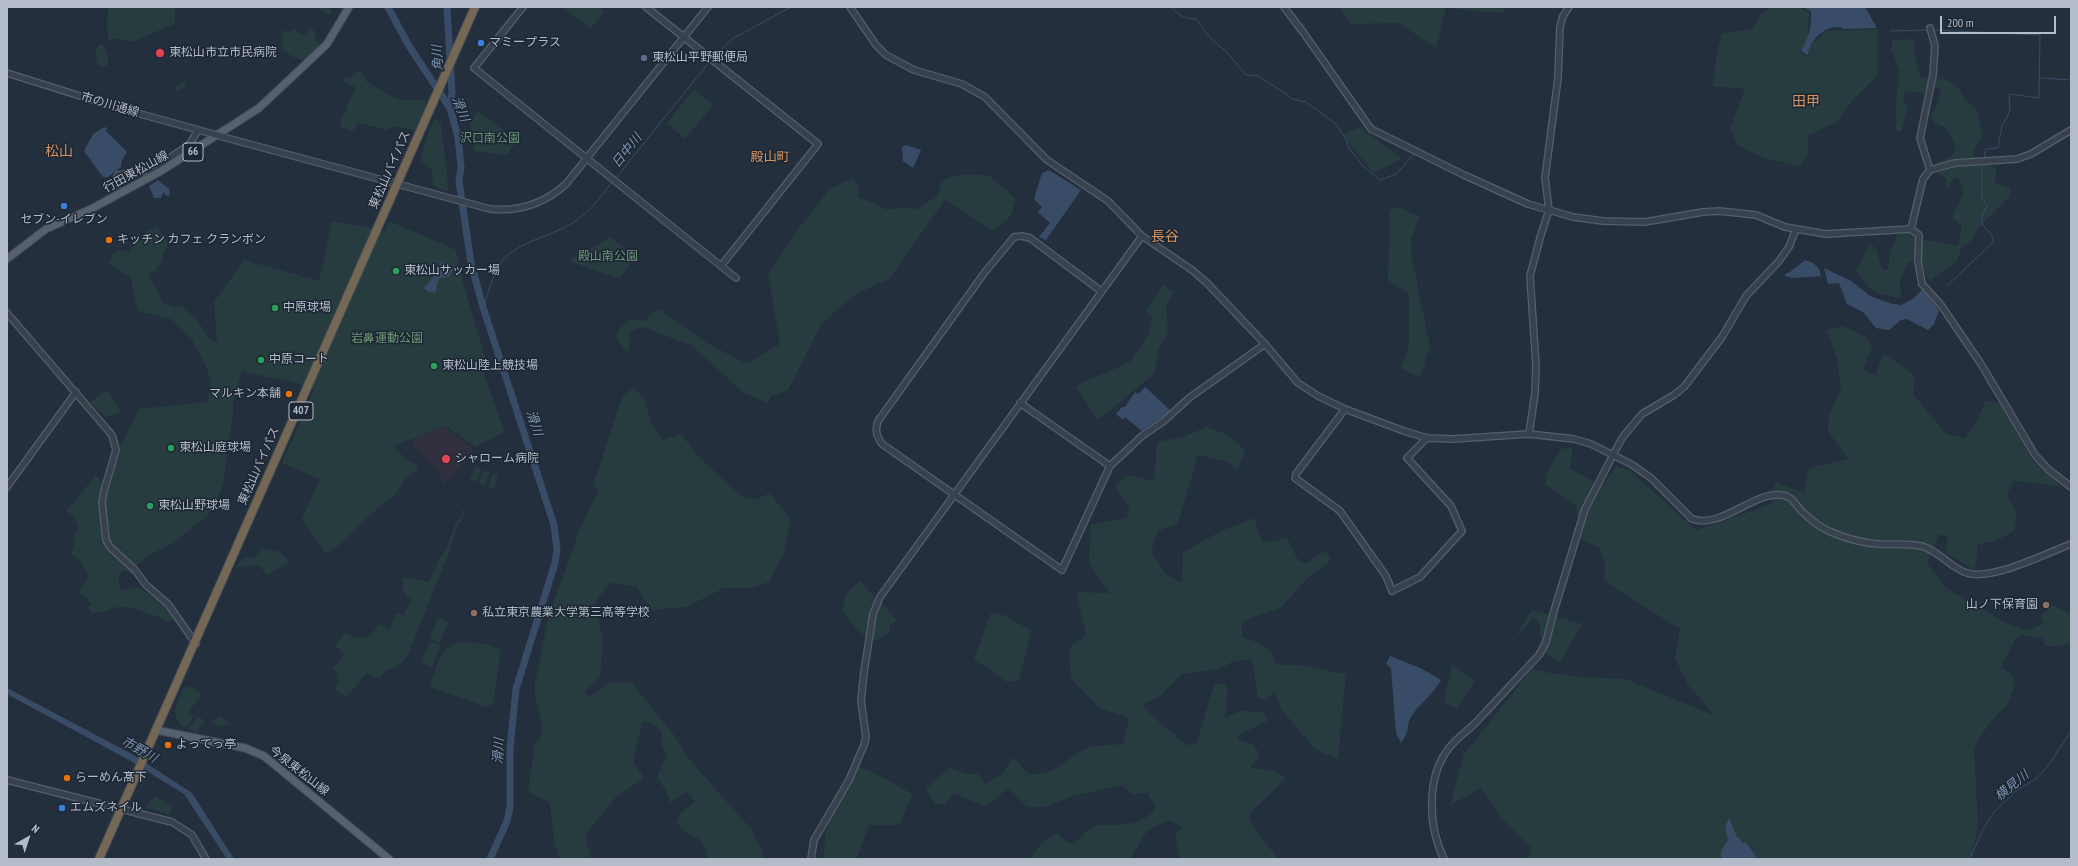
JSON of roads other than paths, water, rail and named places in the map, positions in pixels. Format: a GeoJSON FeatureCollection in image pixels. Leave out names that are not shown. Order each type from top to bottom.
{"type":"FeatureCollection","features":[{"type":"Feature","properties":{"kind":"highway","name":"407"},"geometry":{"type":"LineString","coordinates":[[457,53],[475,7]]}},
{"type":"Feature","properties":{"kind":"highway","name":"407"},"geometry":{"type":"LineString","coordinates":[[457,53],[479,7]]}},
{"type":"Feature","properties":{"kind":"highway","name":"東松山バイパス"},"geometry":{"type":"LineString","coordinates":[[123,810],[457,53]]}},
{"type":"Feature","properties":{"kind":"highway","name":"407"},"geometry":{"type":"LineString","coordinates":[[99,859],[123,810]]}},
{"type":"Feature","properties":{"kind":"highway","name":"407"},"geometry":{"type":"LineString","coordinates":[[103,859],[123,810]]}},
{"type":"Feature","properties":{"kind":"main road","name":"行田東松山線"},"geometry":{"type":"LineString","coordinates":[[7,259],[46,229],[91,209],[161,171],[259,108],[327,44],[349,7]]}},
{"type":"Feature","properties":{"kind":"main road","name":"今泉東松山線"},"geometry":{"type":"LineString","coordinates":[[157,731],[232,745],[264,756],[389,859]]}},
{"type":"Feature","properties":{"kind":"street"},"geometry":{"type":"LineString","coordinates":[[522,7],[474,68],[736,278]]}},
{"type":"Feature","properties":{"kind":"street"},"geometry":{"type":"LineString","coordinates":[[646,7],[818,144],[721,266]]}},
{"type":"Feature","properties":{"kind":"street"},"geometry":{"type":"LineString","coordinates":[[399,184],[447,198],[500,210],[520,208],[540,202],[563,187],[708,7]]}},
{"type":"Feature","properties":{"kind":"street"},"geometry":{"type":"LineString","coordinates":[[850,7],[876,45],[886,55],[914,70],[962,84],[985,97],[996,106],[1047,160],[1108,201],[1142,236],[1192,270],[1207,283],[1265,344],[1301,385],[1345,409],[1427,438],[1453,439],[1529,434],[1574,439],[1591,444],[1612,454],[1651,478],[1692,519],[1700,522],[1714,519],[1774,495],[1782,494],[1787,496],[1804,514],[1832,532],[1876,544],[1920,546],[1932,549],[1966,573],[1975,575],[1992,573],[2029,562],[2071,544]]}},
{"type":"Feature","properties":{"kind":"street"},"geometry":{"type":"LineString","coordinates":[[1284,7],[1371,129],[1507,195],[1549,210],[1579,218],[1632,222],[1665,219],[1703,212],[1724,211],[1756,215],[1796,229],[1826,234],[1911,229],[1919,235],[1918,262],[1922,284],[1941,305],[1981,364],[2035,455],[2049,470],[2071,487]]}},
{"type":"Feature","properties":{"kind":"street"},"geometry":{"type":"LineString","coordinates":[[1529,434],[1535,393],[1536,366],[1530,276],[1549,210],[1545,178],[1558,78],[1560,28],[1563,16],[1569,7]]}},
{"type":"Feature","properties":{"kind":"street"},"geometry":{"type":"LineString","coordinates":[[1930,28],[1935,46],[1933,76],[1920,138],[1930,170]]}},
{"type":"Feature","properties":{"kind":"street","name":"市の川通線"},"geometry":{"type":"LineString","coordinates":[[7,73],[115,107],[399,184]]}},
{"type":"Feature","properties":{"kind":"street"},"geometry":{"type":"LineString","coordinates":[[119,194],[114,182],[116,177],[121,174],[149,170],[156,167],[190,144],[198,130]]}},
{"type":"Feature","properties":{"kind":"street"},"geometry":{"type":"LineString","coordinates":[[1911,229],[1923,179],[1930,170],[1955,162],[2017,159],[2031,154],[2071,130]]}},
{"type":"Feature","properties":{"kind":"street"},"geometry":{"type":"LineString","coordinates":[[1444,859],[1435,833],[1433,798],[1436,774],[1449,748],[1475,724],[1539,655],[1546,642],[1585,509],[1612,454],[1622,438],[1642,414],[1674,395],[1684,387],[1722,338],[1746,296],[1779,261],[1789,247],[1796,229]]}},
{"type":"Feature","properties":{"kind":"street"},"geometry":{"type":"LineString","coordinates":[[1101,291],[1030,238],[1022,236],[1014,237],[985,272],[882,415],[878,421],[875,432],[882,444],[954,496],[1062,570],[1110,466],[1142,436],[1164,421],[1189,398],[1265,344]]}},
{"type":"Feature","properties":{"kind":"street"},"geometry":{"type":"LineString","coordinates":[[812,859],[814,840],[849,780],[864,745],[866,737],[861,701],[873,614],[880,597],[1142,236]]}},
{"type":"Feature","properties":{"kind":"street"},"geometry":{"type":"LineString","coordinates":[[7,313],[76,392],[109,432],[116,444],[103,495],[106,540],[110,547],[168,604],[196,644]]}},
{"type":"Feature","properties":{"kind":"street"},"geometry":{"type":"LineString","coordinates":[[7,487],[76,392]]}},
{"type":"Feature","properties":{"kind":"street"},"geometry":{"type":"LineString","coordinates":[[1020,403],[1110,466]]}},
{"type":"Feature","properties":{"kind":"street"},"geometry":{"type":"LineString","coordinates":[[1345,409],[1296,474],[1295,478],[1340,511],[1386,576],[1392,591],[1420,577],[1462,531],[1451,506],[1406,458],[1427,438]]}},
{"type":"Feature","properties":{"kind":"street"},"geometry":{"type":"LineString","coordinates":[[7,780],[180,825],[197,841],[206,859]]}},
{"type":"Feature","properties":{"kind":"water"},"geometry":{"type":"Polygon","coordinates":[[[1803,7],[1865,7],[1877,28],[1844,29],[1838,27],[1826,30],[1821,33],[1812,43],[1808,55],[1801,50],[1809,31],[1811,11],[1803,7]]]}},
{"type":"Feature","properties":{"kind":"water"},"geometry":{"type":"Polygon","coordinates":[[[104,127],[107,128],[106,131],[127,152],[122,160],[121,167],[108,177],[103,177],[84,151],[93,134],[104,127]]]}},
{"type":"Feature","properties":{"kind":"water"},"geometry":{"type":"Polygon","coordinates":[[[906,145],[921,150],[913,168],[903,161],[902,147],[906,145]]]}},
{"type":"Feature","properties":{"kind":"water"},"geometry":{"type":"Polygon","coordinates":[[[1049,170],[1081,190],[1046,240],[1039,237],[1050,223],[1038,212],[1042,207],[1034,199],[1042,173],[1049,170]]]}},
{"type":"Feature","properties":{"kind":"water"},"geometry":{"type":"Polygon","coordinates":[[[158,180],[169,189],[170,195],[166,196],[164,192],[161,198],[154,198],[149,186],[158,180]]]}},
{"type":"Feature","properties":{"kind":"water"},"geometry":{"type":"Polygon","coordinates":[[[1805,260],[1816,265],[1821,276],[1793,278],[1785,276],[1785,274],[1790,272],[1805,260]]]}},
{"type":"Feature","properties":{"kind":"water"},"geometry":{"type":"Polygon","coordinates":[[[441,262],[448,263],[453,269],[449,277],[439,278],[435,293],[427,291],[424,288],[432,279],[441,262]]]}},
{"type":"Feature","properties":{"kind":"water"},"geometry":{"type":"Polygon","coordinates":[[[1824,268],[1851,281],[1870,296],[1892,304],[1901,305],[1914,298],[1922,290],[1939,310],[1934,324],[1928,330],[1907,319],[1901,320],[1889,330],[1876,328],[1863,312],[1847,304],[1839,283],[1828,284],[1824,268]]]}},
{"type":"Feature","properties":{"kind":"water"},"geometry":{"type":"Polygon","coordinates":[[[1145,387],[1171,411],[1142,431],[1125,417],[1123,420],[1116,414],[1122,407],[1125,407],[1135,392],[1138,394],[1145,387]]]}},
{"type":"Feature","properties":{"kind":"water"},"geometry":{"type":"Polygon","coordinates":[[[1390,656],[1420,668],[1441,680],[1411,717],[1406,735],[1401,743],[1396,733],[1391,668],[1386,664],[1390,656]]]}},
{"type":"Feature","properties":{"kind":"water"},"geometry":{"type":"Polygon","coordinates":[[[7,688],[132,754],[192,793],[234,859],[227,859],[184,794],[129,760],[7,694],[7,688]]]}},
{"type":"Feature","properties":{"kind":"water"},"geometry":{"type":"Polygon","coordinates":[[[1729,818],[1737,837],[1741,840],[1741,843],[1746,842],[1756,856],[1755,859],[1721,859],[1721,851],[1728,840],[1725,827],[1729,818]]]}},
{"type":"Feature","properties":{"kind":"waterway","name":"滑川"},"geometry":{"type":"LineString","coordinates":[[388,7],[409,46],[450,108],[458,137],[461,167],[459,181],[471,263],[483,307],[554,525],[557,550],[555,563],[516,689],[510,748],[510,807],[507,821],[490,859]]}},
{"type":"Feature","properties":{"kind":"waterway","name":"角川"},"geometry":{"type":"LineString","coordinates":[[447,7],[452,93],[450,108]]}},
{"type":"Feature","properties":{"kind":"waterway","name":"日中川"},"geometry":{"type":"LineString","coordinates":[[714,57],[732,39],[791,7]]}},
{"type":"Feature","properties":{"kind":"waterway"},"geometry":{"type":"LineString","coordinates":[[1172,7],[1182,16],[1196,19],[1211,39],[1227,52],[1245,74],[1252,76],[1256,75],[1292,99],[1306,102],[1335,123],[1346,139],[1349,148],[1364,167],[1380,180],[1396,174],[1414,154]]}},
{"type":"Feature","properties":{"kind":"waterway"},"geometry":{"type":"LineString","coordinates":[[1890,31],[1928,30]]}},
{"type":"Feature","properties":{"kind":"waterway"},"geometry":{"type":"LineString","coordinates":[[1933,30],[2040,35],[2039,98],[2010,94],[2010,108],[2007,118],[2002,125],[1998,148],[1986,149],[1984,159]]}},
{"type":"Feature","properties":{"kind":"waterway","name":"日中川"},"geometry":{"type":"LineString","coordinates":[[616,178],[710,61]]}},
{"type":"Feature","properties":{"kind":"waterway"},"geometry":{"type":"LineString","coordinates":[[2041,78],[2071,80]]}},
{"type":"Feature","properties":{"kind":"waterway"},"geometry":{"type":"LineString","coordinates":[[1948,285],[1993,242],[1993,238],[1985,228],[1982,220],[1987,206],[1982,198],[1982,164]]}},
{"type":"Feature","properties":{"kind":"waterway","name":"日中川"},"geometry":{"type":"LineString","coordinates":[[483,307],[494,276],[504,259],[526,243],[561,229],[576,221],[593,206],[612,182]]}},
{"type":"Feature","properties":{"kind":"waterway","name":"横見川"},"geometry":{"type":"LineString","coordinates":[[1970,859],[1983,829],[1994,812],[2017,790],[2036,779],[2047,767],[2071,731]]}},
{"type":"Feature","properties":{"kind":"place","name":"マミープラス"},"geometry":{"type":"Point","coordinates":[481,43]}},
{"type":"Feature","properties":{"kind":"place","name":"東松山市立市民病院"},"geometry":{"type":"Point","coordinates":[160,53]}},
{"type":"Feature","properties":{"kind":"place","name":"東松山平野郵便局"},"geometry":{"type":"Point","coordinates":[644,58]}},
{"type":"Feature","properties":{"kind":"place","name":"セブン-イレブン"},"geometry":{"type":"Point","coordinates":[64,206]}},
{"type":"Feature","properties":{"kind":"place","name":"キッチン カフェ クランボン"},"geometry":{"type":"Point","coordinates":[109,240]}},
{"type":"Feature","properties":{"kind":"place","name":"東松山サッカー場"},"geometry":{"type":"Point","coordinates":[396,271]}},
{"type":"Feature","properties":{"kind":"place","name":"中原球場"},"geometry":{"type":"Point","coordinates":[275,308]}},
{"type":"Feature","properties":{"kind":"place","name":"中原コート"},"geometry":{"type":"Point","coordinates":[261,360]}},
{"type":"Feature","properties":{"kind":"place","name":"東松山陸上競技場"},"geometry":{"type":"Point","coordinates":[434,366]}},
{"type":"Feature","properties":{"kind":"place","name":"マルキン本舗"},"geometry":{"type":"Point","coordinates":[289,394]}},
{"type":"Feature","properties":{"kind":"place","name":"東松山庭球場"},"geometry":{"type":"Point","coordinates":[171,448]}},
{"type":"Feature","properties":{"kind":"place","name":"シャローム病院"},"geometry":{"type":"Point","coordinates":[446,459]}},
{"type":"Feature","properties":{"kind":"place","name":"東松山野球場"},"geometry":{"type":"Point","coordinates":[150,506]}},
{"type":"Feature","properties":{"kind":"place","name":"山ノ下保育園"},"geometry":{"type":"Point","coordinates":[2046,605]}},
{"type":"Feature","properties":{"kind":"place","name":"私立東京農業大学第三高等学校"},"geometry":{"type":"Point","coordinates":[474,613]}},
{"type":"Feature","properties":{"kind":"place","name":"よってっ亭"},"geometry":{"type":"Point","coordinates":[168,745]}},
{"type":"Feature","properties":{"kind":"place","name":"らーめん髙下"},"geometry":{"type":"Point","coordinates":[67,778]}},
{"type":"Feature","properties":{"kind":"place","name":"エムズネイル"},"geometry":{"type":"Point","coordinates":[62,808]}},
{"type":"Feature","properties":{"kind":"district","name":"田甲"},"geometry":{"type":"Point","coordinates":[1806,102]}},
{"type":"Feature","properties":{"kind":"district","name":"松山"},"geometry":{"type":"Point","coordinates":[59,152]}},
{"type":"Feature","properties":{"kind":"district","name":"殿山町"},"geometry":{"type":"Point","coordinates":[770,157]}},
{"type":"Feature","properties":{"kind":"district","name":"長谷"},"geometry":{"type":"Point","coordinates":[1165,237]}},
{"type":"Feature","properties":{"kind":"park label","name":"沢口南公園"},"geometry":{"type":"Point","coordinates":[490,139]}},
{"type":"Feature","properties":{"kind":"park label","name":"殿山南公園"},"geometry":{"type":"Point","coordinates":[608,257]}},
{"type":"Feature","properties":{"kind":"park label","name":"岩鼻運動公園"},"geometry":{"type":"Point","coordinates":[387,339]}},
{"type":"Feature","properties":{"kind":"water label","name":"市野川"},"geometry":{"type":"Point","coordinates":[139,750]}}]}
